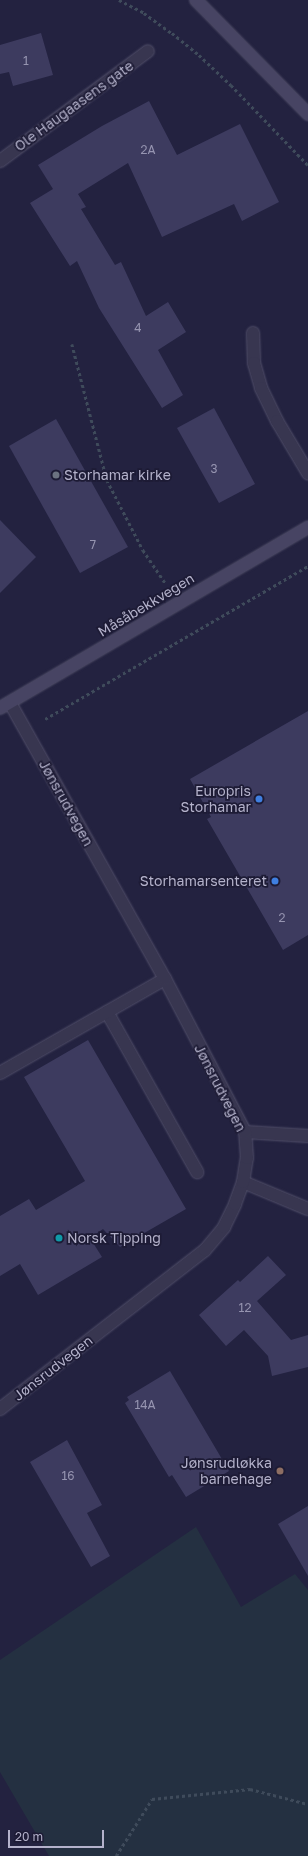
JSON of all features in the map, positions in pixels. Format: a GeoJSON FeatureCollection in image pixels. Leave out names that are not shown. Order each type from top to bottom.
{"type":"FeatureCollection","features":[{"type":"Feature","properties":{"kind":"street"},"geometry":{"type":"LineString","coordinates":[[196,0],[308,114]]}},
{"type":"Feature","properties":{"kind":"street","name":"Ole Haugaasens gate"},"geometry":{"type":"LineString","coordinates":[[0,161],[148,51]]}},
{"type":"Feature","properties":{"kind":"street"},"geometry":{"type":"LineString","coordinates":[[253,333],[254,363],[261,388],[277,421],[308,473]]}},
{"type":"Feature","properties":{"kind":"street","name":"Måsåbekkvegen"},"geometry":{"type":"LineString","coordinates":[[5,706],[308,527]]}},
{"type":"Feature","properties":{"kind":"street","name":"Jønsrudvegen"},"geometry":{"type":"LineString","coordinates":[[0,1409],[205,1250],[224,1227],[236,1204],[243,1182],[247,1158],[245,1132],[165,979],[25,730],[5,706]]}},
{"type":"Feature","properties":{"kind":"street"},"geometry":{"type":"LineString","coordinates":[[0,1072],[165,979]]}},
{"type":"Feature","properties":{"kind":"street"},"geometry":{"type":"LineString","coordinates":[[107,1012],[197,1172]]}},
{"type":"Feature","properties":{"kind":"street"},"geometry":{"type":"LineString","coordinates":[[245,1132],[308,1136]]}},
{"type":"Feature","properties":{"kind":"street"},"geometry":{"type":"LineString","coordinates":[[243,1182],[308,1209]]}},
{"type":"Feature","properties":{"kind":"path"},"geometry":{"type":"LineString","coordinates":[[119,0],[144,13],[199,55],[231,85],[308,165]]}},
{"type":"Feature","properties":{"kind":"path"},"geometry":{"type":"LineString","coordinates":[[72,344],[107,480],[143,550],[179,602]]}},
{"type":"Feature","properties":{"kind":"path"},"geometry":{"type":"LineString","coordinates":[[25,730],[308,566]]}},
{"type":"Feature","properties":{"kind":"path"},"geometry":{"type":"LineString","coordinates":[[116,1856],[152,1799],[250,1789],[308,1804]]}},
{"type":"Feature","properties":{"kind":"shaded area"},"geometry":{"type":"Polygon","coordinates":[[[196,1527],[241,1607],[295,1574],[308,1590],[308,1856],[49,1856],[0,1772],[0,1660],[196,1527]]]}},
{"type":"Feature","properties":{"kind":"building"},"geometry":{"type":"Polygon","coordinates":[[[41,33],[53,75],[13,86],[9,72],[0,74],[0,45],[41,33]]]}},
{"type":"Feature","properties":{"kind":"building"},"geometry":{"type":"Polygon","coordinates":[[[149,101],[177,155],[240,124],[279,202],[242,221],[234,204],[162,237],[128,163],[78,194],[86,207],[81,209],[115,265],[121,262],[146,316],[168,302],[186,332],[158,350],[183,395],[162,408],[99,308],[77,261],[70,266],[30,203],[53,189],[38,165],[102,126],[149,101]]]}},
{"type":"Feature","properties":{"kind":"building"},"geometry":{"type":"Polygon","coordinates":[[[214,408],[255,484],[219,503],[177,428],[214,408]]]}},
{"type":"Feature","properties":{"kind":"building","name":"Storhamar kirke"},"geometry":{"type":"Polygon","coordinates":[[[56,419],[128,547],[80,573],[9,446],[56,419]]]}},
{"type":"Feature","properties":{"kind":"building"},"geometry":{"type":"Polygon","coordinates":[[[0,520],[36,557],[0,593],[0,520]]]}},
{"type":"Feature","properties":{"kind":"building","name":"Storhamarsenteret"},"geometry":{"type":"Polygon","coordinates":[[[308,711],[308,935],[283,950],[207,819],[211,817],[190,779],[308,711]]]}},
{"type":"Feature","properties":{"kind":"building"},"geometry":{"type":"Polygon","coordinates":[[[88,1040],[186,1209],[120,1247],[103,1229],[90,1238],[102,1257],[38,1295],[20,1264],[0,1276],[0,1216],[29,1199],[36,1210],[85,1181],[24,1077],[88,1040]]]}},
{"type":"Feature","properties":{"kind":"building"},"geometry":{"type":"Polygon","coordinates":[[[268,1256],[286,1275],[257,1301],[291,1340],[308,1335],[308,1367],[272,1376],[268,1356],[244,1330],[226,1346],[199,1315],[238,1280],[240,1282],[268,1256]]]}},
{"type":"Feature","properties":{"kind":"building"},"geometry":{"type":"Polygon","coordinates":[[[170,1371],[229,1471],[186,1497],[172,1475],[169,1477],[125,1403],[129,1400],[127,1397],[170,1371]]]}},
{"type":"Feature","properties":{"kind":"building"},"geometry":{"type":"Polygon","coordinates":[[[67,1440],[102,1505],[87,1513],[110,1556],[91,1567],[30,1462],[67,1440]]]}},
{"type":"Feature","properties":{"kind":"building"},"geometry":{"type":"Polygon","coordinates":[[[308,1506],[308,1576],[278,1524],[308,1506]]]}},
{"type":"Feature","properties":{"kind":"place","name":"Storhamar kirke"},"geometry":{"type":"Point","coordinates":[56,475]}},
{"type":"Feature","properties":{"kind":"place","name":"Europris Storhamar"},"geometry":{"type":"Point","coordinates":[259,799]}},
{"type":"Feature","properties":{"kind":"place","name":"Storhamarsenteret"},"geometry":{"type":"Point","coordinates":[275,881]}},
{"type":"Feature","properties":{"kind":"place","name":"Norsk Tipping"},"geometry":{"type":"Point","coordinates":[59,1238]}},
{"type":"Feature","properties":{"kind":"place","name":"Jønsrudløkka barnehage"},"geometry":{"type":"Point","coordinates":[280,1471]}}]}
